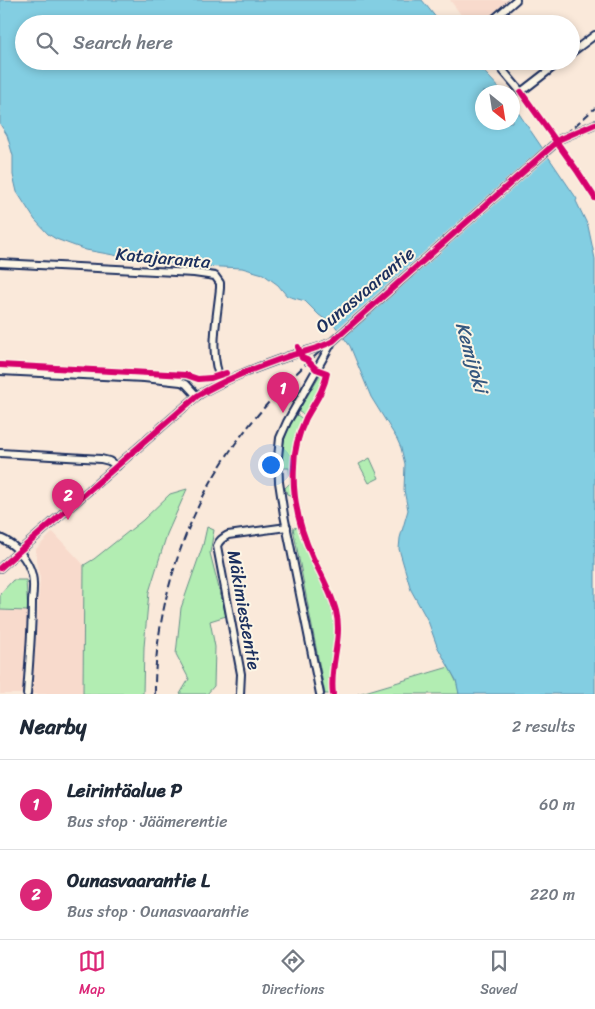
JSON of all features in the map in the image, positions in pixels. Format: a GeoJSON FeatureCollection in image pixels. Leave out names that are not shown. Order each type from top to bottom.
{"type":"FeatureCollection","features":[{"type":"Feature","properties":{"kind":"street"},"geometry":{"type":"LineString","coordinates":[[498,15],[516,0]]}},
{"type":"Feature","properties":{"kind":"street"},"geometry":{"type":"LineString","coordinates":[[580,46],[595,35]]}},
{"type":"Feature","properties":{"kind":"street"},"geometry":{"type":"LineString","coordinates":[[502,70],[521,92],[549,70]]}},
{"type":"Feature","properties":{"kind":"street","name":"Ounasvaarantie"},"geometry":{"type":"LineString","coordinates":[[0,568],[197,396],[222,383],[333,341],[560,139],[595,124]]}},
{"type":"Feature","properties":{"kind":"street","name":"Katajaranta"},"geometry":{"type":"LineString","coordinates":[[0,263],[194,273],[215,276],[220,283],[220,288],[214,357],[222,383]]}},
{"type":"Feature","properties":{"kind":"street"},"geometry":{"type":"LineString","coordinates":[[320,694],[287,527],[278,469],[280,438],[287,422],[333,341]]}},
{"type":"Feature","properties":{"kind":"street"},"geometry":{"type":"LineString","coordinates":[[308,350],[314,351],[321,360]]}},
{"type":"Feature","properties":{"kind":"street"},"geometry":{"type":"LineString","coordinates":[[0,371],[144,378],[182,382],[197,396]]}},
{"type":"Feature","properties":{"kind":"street"},"geometry":{"type":"LineString","coordinates":[[0,453],[101,459],[109,461],[116,466]]}},
{"type":"Feature","properties":{"kind":"street","name":"Mäkimiestentie"},"geometry":{"type":"LineString","coordinates":[[240,694],[241,674],[217,546],[222,538],[228,535],[287,527]]}},
{"type":"Feature","properties":{"kind":"street"},"geometry":{"type":"LineString","coordinates":[[0,538],[6,540],[26,560],[32,578],[32,619],[27,694]]}},
{"type":"Feature","properties":{"kind":"shaded area"},"geometry":{"type":"Polygon","coordinates":[[[450,0],[509,0],[491,15],[461,15],[450,0]]]}},
{"type":"Feature","properties":{"kind":"shaded area"},"geometry":{"type":"Polygon","coordinates":[[[53,532],[84,565],[83,694],[32,694],[40,578],[36,561],[36,549],[53,532]]]}},
{"type":"Feature","properties":{"kind":"shaded area"},"geometry":{"type":"Polygon","coordinates":[[[0,610],[28,611],[22,694],[0,694],[0,610]]]}},
{"type":"Feature","properties":{"kind":"green space"},"geometry":{"type":"Polygon","coordinates":[[[321,373],[325,378],[305,415],[299,412],[299,410],[321,373]]]}},
{"type":"Feature","properties":{"kind":"green space"},"geometry":{"type":"Polygon","coordinates":[[[297,415],[303,419],[292,457],[292,496],[287,494],[285,488],[290,483],[289,468],[283,468],[282,454],[284,440],[289,427],[297,415]]]}},
{"type":"Feature","properties":{"kind":"green space"},"geometry":{"type":"Polygon","coordinates":[[[370,458],[379,478],[369,483],[359,464],[370,458]]]}},
{"type":"Feature","properties":{"kind":"green space"},"geometry":{"type":"Polygon","coordinates":[[[187,489],[167,534],[149,592],[144,647],[143,694],[83,694],[84,565],[143,520],[170,494],[187,489]]]}},
{"type":"Feature","properties":{"kind":"green space"},"geometry":{"type":"Polygon","coordinates":[[[207,527],[214,530],[210,553],[226,616],[210,621],[215,647],[214,686],[207,694],[180,694],[189,679],[176,654],[181,608],[203,545],[207,527]]]}},
{"type":"Feature","properties":{"kind":"green space"},"geometry":{"type":"Polygon","coordinates":[[[299,527],[308,555],[333,614],[335,639],[330,676],[330,694],[325,694],[293,528],[299,527]]]}},
{"type":"Feature","properties":{"kind":"green space"},"geometry":{"type":"Polygon","coordinates":[[[13,580],[26,580],[28,611],[0,610],[0,594],[13,580]]]}},
{"type":"Feature","properties":{"kind":"green space"},"geometry":{"type":"Polygon","coordinates":[[[449,667],[458,685],[459,694],[358,694],[449,667]]]}},
{"type":"Feature","properties":{"kind":"water","name":"Kemijoki"},"geometry":{"type":"Polygon","coordinates":[[[0,0],[422,0],[434,15],[15,15],[15,70],[482,70],[496,85],[475,85],[475,130],[520,130],[520,115],[577,199],[576,201],[588,226],[595,259],[595,694],[459,694],[456,680],[437,646],[428,621],[411,590],[399,549],[408,510],[404,490],[405,464],[401,448],[371,397],[350,346],[336,327],[319,315],[305,301],[287,296],[278,285],[263,274],[242,268],[179,265],[135,256],[119,256],[86,250],[56,239],[48,234],[35,220],[17,192],[13,175],[13,156],[7,135],[0,124],[0,0]]]}},
{"type":"Feature","properties":{"kind":"pier"},"geometry":{"type":"Polygon","coordinates":[[[544,146],[551,155],[343,339],[336,330],[544,146]]]}},
{"type":"Feature","properties":{"kind":"railway"},"geometry":{"type":"LineString","coordinates":[[155,694],[160,629],[176,563],[187,531],[201,500],[217,471],[243,433],[269,402],[306,364],[595,108]]}},
{"type":"Feature","properties":{"kind":"cycle path"},"geometry":{"type":"LineString","coordinates":[[521,92],[595,198]]}},
{"type":"Feature","properties":{"kind":"cycle path"},"geometry":{"type":"LineString","coordinates":[[0,568],[197,396],[242,374],[333,341],[560,139],[595,124]]}},
{"type":"Feature","properties":{"kind":"cycle path"},"geometry":{"type":"LineString","coordinates":[[298,347],[302,358],[307,360],[316,369],[327,373],[321,391],[299,435],[295,453],[294,490],[304,536],[329,590],[338,621],[332,684],[333,694]]}},
{"type":"Feature","properties":{"kind":"cycle path"},"geometry":{"type":"LineString","coordinates":[[0,365],[186,375],[198,379],[211,378],[226,373]]}},
{"type":"Feature","properties":{"kind":"place","name":"Leirintäalue P"},"geometry":{"type":"Point","coordinates":[283,413]}},
{"type":"Feature","properties":{"kind":"place","name":"Ounasvaarantie L"},"geometry":{"type":"Point","coordinates":[68,520]}}]}
